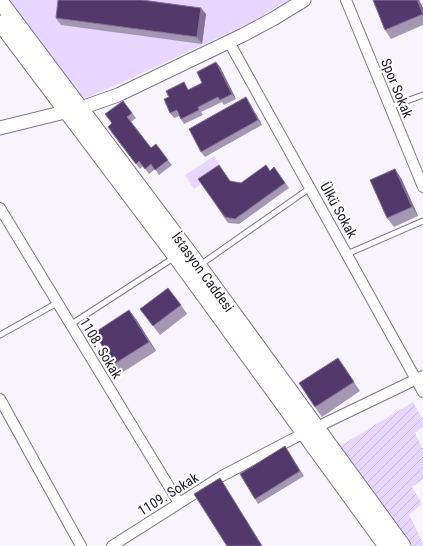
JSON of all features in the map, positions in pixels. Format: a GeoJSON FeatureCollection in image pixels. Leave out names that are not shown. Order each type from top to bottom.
{"type":"FeatureCollection","features":[{"type":"Feature","properties":{"kind":"main road","name":"İstasyon Caddesi"},"geometry":{"type":"LineString","coordinates":[[0,1],[176,257],[403,546]]}},
{"type":"Feature","properties":{"kind":"main road","name":"İstasyon Caddesi"},"geometry":{"type":"LineString","coordinates":[[0,23],[74,110],[199,266],[311,430],[386,546]]}},
{"type":"Feature","properties":{"kind":"street"},"geometry":{"type":"LineString","coordinates":[[0,128],[74,110],[118,95],[230,42],[273,19],[304,0]]}},
{"type":"Feature","properties":{"kind":"street","name":"Spor Sokak"},"geometry":{"type":"LineString","coordinates":[[346,0],[423,187]]}},
{"type":"Feature","properties":{"kind":"street","name":"Ülkü Sokak"},"geometry":{"type":"LineString","coordinates":[[230,42],[347,254],[419,377],[423,392]]}},
{"type":"Feature","properties":{"kind":"street","name":"1108. Sokak"},"geometry":{"type":"LineString","coordinates":[[0,208],[179,503]]}},
{"type":"Feature","properties":{"kind":"street","name":"1109. Sokak"},"geometry":{"type":"LineString","coordinates":[[112,546],[179,503],[243,465],[419,377]]}},
{"type":"Feature","properties":{"kind":"street"},"geometry":{"type":"LineString","coordinates":[[0,399],[82,546]]}},
{"type":"Feature","properties":{"kind":"lane"},"geometry":{"type":"LineString","coordinates":[[390,107],[423,95]]}},
{"type":"Feature","properties":{"kind":"lane"},"geometry":{"type":"LineString","coordinates":[[199,266],[310,188]]}},
{"type":"Feature","properties":{"kind":"lane"},"geometry":{"type":"LineString","coordinates":[[347,254],[423,222]]}},
{"type":"Feature","properties":{"kind":"lane"},"geometry":{"type":"LineString","coordinates":[[70,325],[176,257]]}},
{"type":"Feature","properties":{"kind":"lane"},"geometry":{"type":"LineString","coordinates":[[0,335],[57,303]]}},
{"type":"Feature","properties":{"kind":"shaded area"},"geometry":{"type":"Polygon","coordinates":[[[7,0],[288,0],[254,21],[83,99],[7,0]]]}},
{"type":"Feature","properties":{"kind":"shaded area"},"geometry":{"type":"Polygon","coordinates":[[[214,156],[223,170],[194,189],[185,175],[214,156]]]}},
{"type":"Feature","properties":{"kind":"shaded area"},"geometry":{"type":"Polygon","coordinates":[[[413,402],[423,420],[423,427],[415,433],[423,450],[423,479],[412,487],[422,504],[409,515],[423,543],[423,546],[413,546],[340,446],[413,402]]]}},
{"type":"Feature","properties":{"kind":"building"},"geometry":{"type":"Polygon","coordinates":[[[58,0],[142,0],[201,8],[197,37],[56,18],[58,0]]]}},
{"type":"Feature","properties":{"kind":"building"},"geometry":{"type":"Polygon","coordinates":[[[373,0],[417,0],[423,14],[385,30],[373,0]]]}},
{"type":"Feature","properties":{"kind":"building"},"geometry":{"type":"Polygon","coordinates":[[[216,62],[232,94],[220,100],[218,97],[198,107],[199,110],[181,119],[177,110],[170,113],[164,99],[169,97],[166,91],[184,82],[188,90],[202,83],[197,72],[216,62]]]}},
{"type":"Feature","properties":{"kind":"building"},"geometry":{"type":"Polygon","coordinates":[[[246,97],[258,120],[201,152],[189,129],[246,97]]]}},
{"type":"Feature","properties":{"kind":"building"},"geometry":{"type":"Polygon","coordinates":[[[123,101],[132,113],[127,117],[151,148],[156,144],[168,160],[155,170],[151,164],[145,169],[139,161],[136,164],[108,127],[112,123],[105,114],[123,101]]]}},
{"type":"Feature","properties":{"kind":"building"},"geometry":{"type":"Polygon","coordinates":[[[219,165],[230,181],[241,183],[266,165],[270,171],[274,167],[285,183],[235,219],[225,217],[198,179],[219,165]]]}},
{"type":"Feature","properties":{"kind":"building"},"geometry":{"type":"Polygon","coordinates":[[[395,169],[412,207],[387,218],[370,180],[395,169]]]}},
{"type":"Feature","properties":{"kind":"building"},"geometry":{"type":"Polygon","coordinates":[[[168,288],[181,305],[153,326],[140,309],[168,288]]]}},
{"type":"Feature","properties":{"kind":"building"},"geometry":{"type":"Polygon","coordinates":[[[129,310],[149,342],[114,364],[94,333],[129,310]]]}},
{"type":"Feature","properties":{"kind":"building"},"geometry":{"type":"Polygon","coordinates":[[[338,358],[354,382],[315,407],[299,383],[338,358]]]}},
{"type":"Feature","properties":{"kind":"building"},"geometry":{"type":"Polygon","coordinates":[[[285,446],[300,471],[255,499],[240,474],[285,446]]]}},
{"type":"Feature","properties":{"kind":"building"},"geometry":{"type":"Polygon","coordinates":[[[220,478],[262,546],[227,546],[194,494],[220,478]]]}}]}
